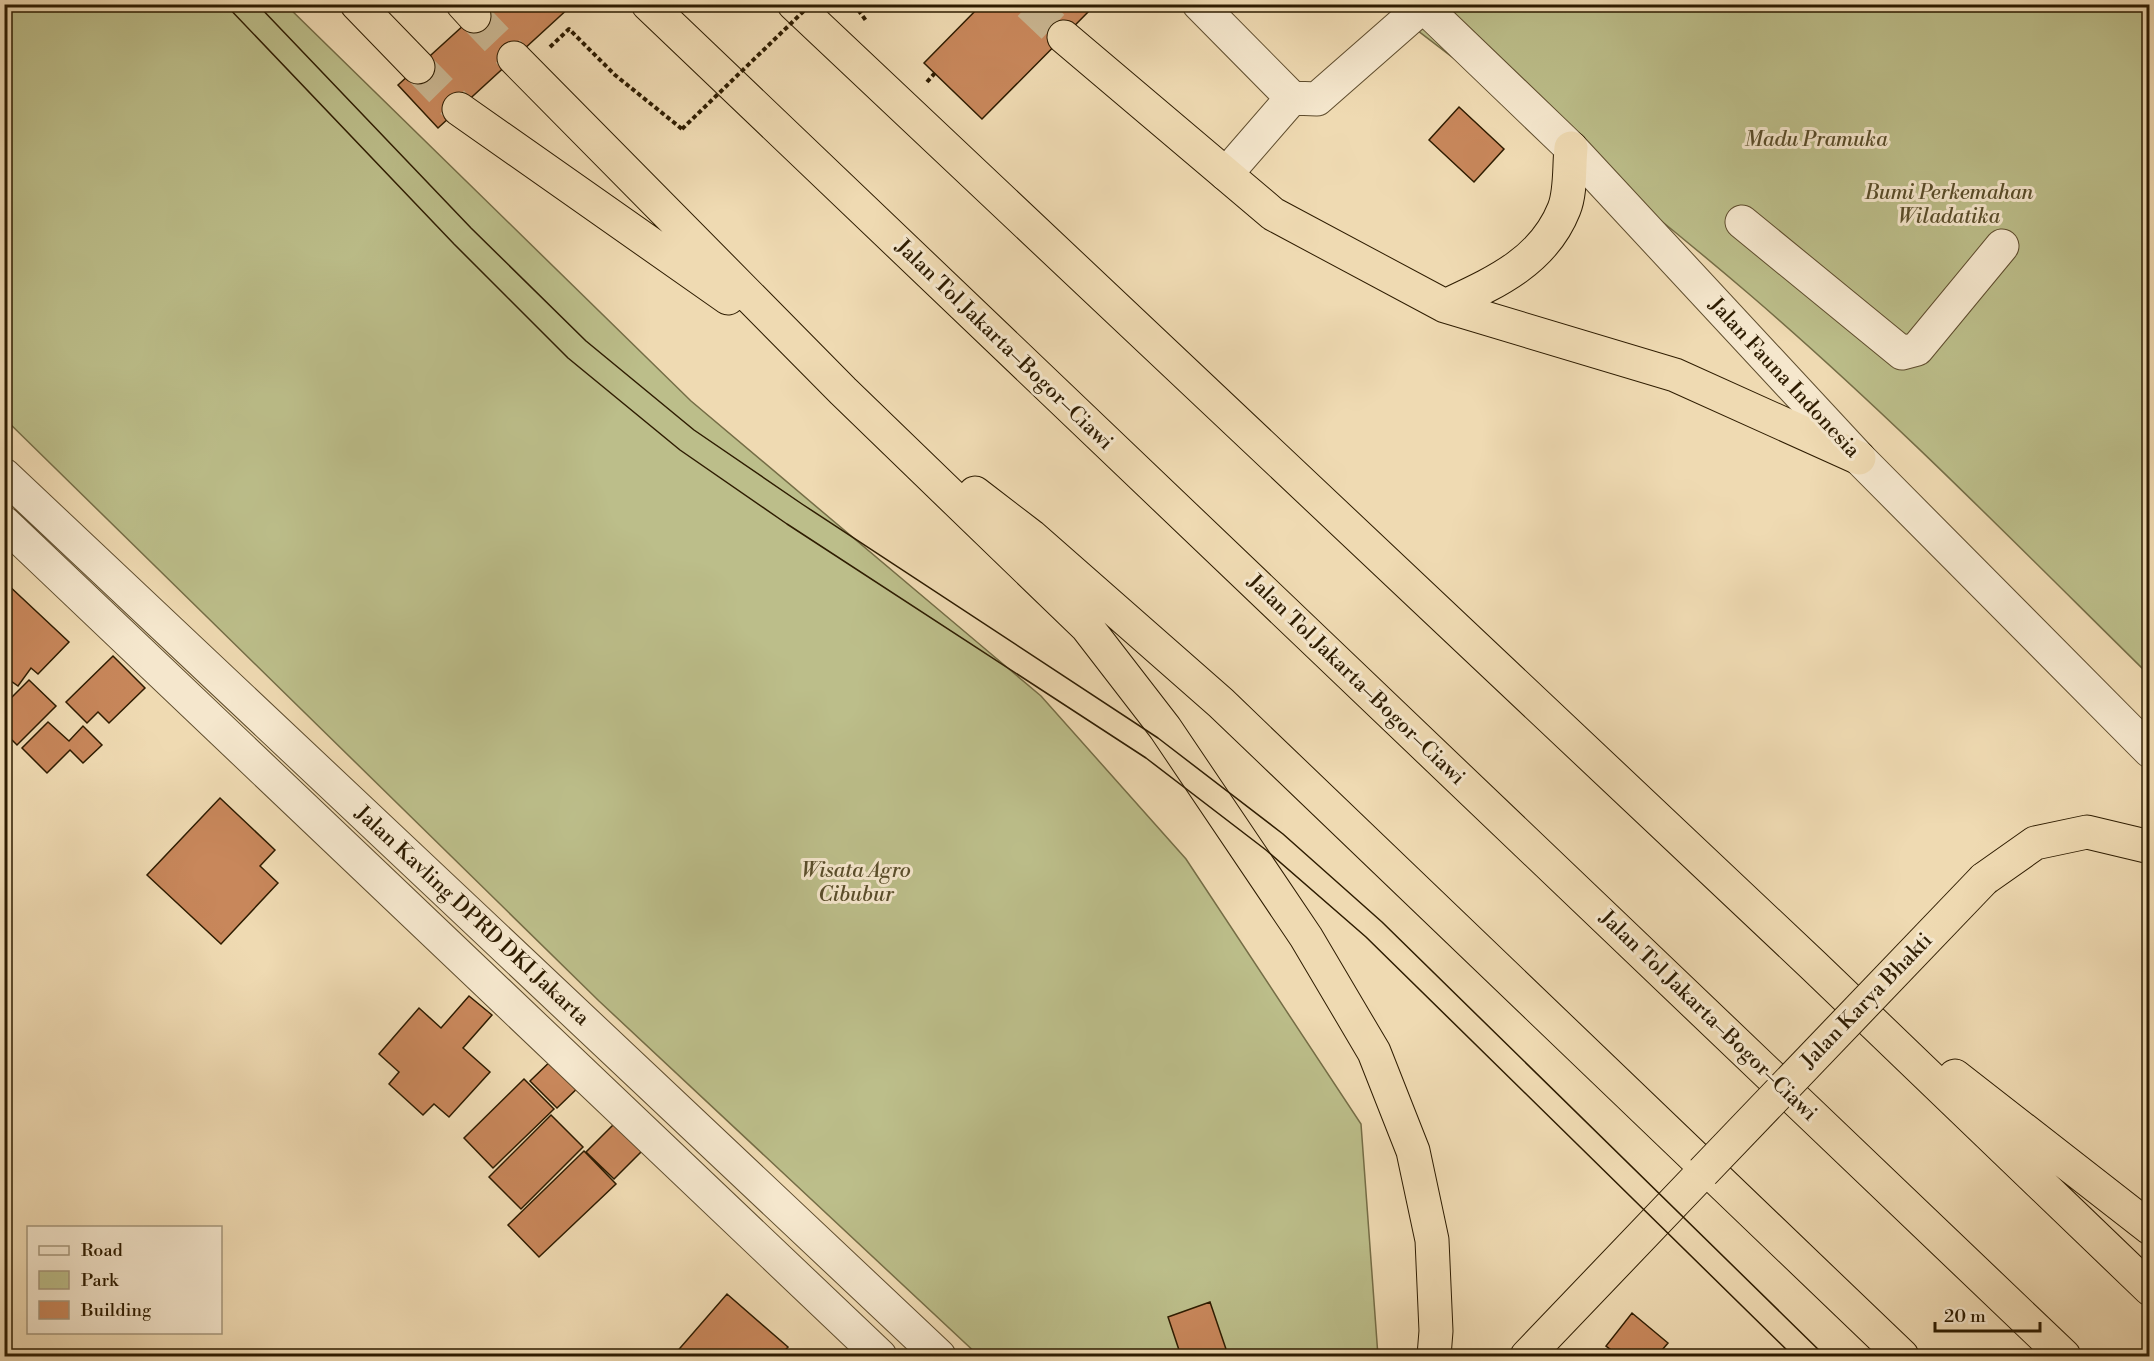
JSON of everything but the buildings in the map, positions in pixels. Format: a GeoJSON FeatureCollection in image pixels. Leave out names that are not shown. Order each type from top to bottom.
{"type":"FeatureCollection","features":[{"type":"Feature","properties":{"kind":"highway"},"geometry":{"type":"LineString","coordinates":[[357,4],[418,67]]}},
{"type":"Feature","properties":{"kind":"highway","name":"Jalan Tol Jakarta–Bogor–Ciawi"},"geometry":{"type":"LineString","coordinates":[[648,4],[2064,1356]]}},
{"type":"Feature","properties":{"kind":"highway"},"geometry":{"type":"LineString","coordinates":[[794,4],[1814,966],[2150,1289]]}},
{"type":"Feature","properties":{"kind":"highway"},"geometry":{"type":"LineString","coordinates":[[1064,37],[1273,214],[1445,306],[1675,375],[1859,458]]}},
{"type":"Feature","properties":{"kind":"highway"},"geometry":{"type":"LineString","coordinates":[[514,58],[843,391],[1087,627],[1166,728],[1306,937],[1374,1052],[1413,1151],[1432,1240],[1436,1331],[1434,1356]]}},
{"type":"Feature","properties":{"kind":"highway"},"geometry":{"type":"LineString","coordinates":[[459,109],[803,351]]}},
{"type":"Feature","properties":{"kind":"highway"},"geometry":{"type":"LineString","coordinates":[[1445,306],[1507,277],[1543,246],[1565,207],[1571,148]]}},
{"type":"Feature","properties":{"kind":"highway"},"geometry":{"type":"LineString","coordinates":[[843,391],[1030,536],[1221,703],[1902,1356]]}},
{"type":"Feature","properties":{"kind":"highway","name":"Jalan Karya Bhakti"},"geometry":{"type":"LineString","coordinates":[[1527,1356],[1984,879],[2035,843],[2087,832],[2150,846]]}},
{"type":"Feature","properties":{"kind":"highway"},"geometry":{"type":"LineString","coordinates":[[1814,966],[2150,1228]]}},
{"type":"Feature","properties":{"kind":"street"},"geometry":{"type":"LineString","coordinates":[[1199,4],[1292,98],[1317,99],[1422,5]]}},
{"type":"Feature","properties":{"kind":"street","name":"Jalan Fauna Indonesia"},"geometry":{"type":"LineString","coordinates":[[1422,5],[1571,148],[1859,458],[2150,751]]}},
{"type":"Feature","properties":{"kind":"street"},"geometry":{"type":"LineString","coordinates":[[1226,174],[1292,98]]}},
{"type":"Feature","properties":{"kind":"street"},"geometry":{"type":"LineString","coordinates":[[1742,222],[1902,353],[1917,349],[2002,246]]}},
{"type":"Feature","properties":{"kind":"street","name":"Jalan Kavling DPRD DKI Jakarta"},"geometry":{"type":"LineString","coordinates":[[4,475],[939,1356]]}},
{"type":"Feature","properties":{"kind":"street","name":"Jalan Kavling DPRD DKI Jakarta"},"geometry":{"type":"LineString","coordinates":[[4,523],[880,1356]]}},
{"type":"Feature","properties":{"kind":"path"},"geometry":{"type":"LineString","coordinates":[[569,29],[615,75],[682,129],[811,4]]}},
{"type":"Feature","properties":{"kind":"green space","name":"Wisata Agro Cibubur"},"geometry":{"type":"Polygon","coordinates":[[[4,5],[286,5],[691,401],[1041,696],[1186,859],[1361,1124],[1378,1356],[979,1356],[599,1001],[5,419],[4,5]]]}},
{"type":"Feature","properties":{"kind":"green space","name":"Bumi Perkemahan Wiladatika"},"geometry":{"type":"Polygon","coordinates":[[[1384,5],[2149,5],[2149,675],[1952,481],[1852,386],[1749,294],[1614,183],[1384,5]]]}},
{"type":"Feature","properties":{"kind":"tunnel"},"geometry":{"type":"LineString","coordinates":[[1029,4],[1064,37]]}},
{"type":"Feature","properties":{"kind":"tunnel"},"geometry":{"type":"LineString","coordinates":[[474,16],[514,58]]}},
{"type":"Feature","properties":{"kind":"tunnel"},"geometry":{"type":"LineString","coordinates":[[418,67],[459,109]]}},
{"type":"Feature","properties":{"kind":"tram line"},"geometry":{"type":"LineString","coordinates":[[225,4],[454,244],[568,358],[680,450],[787,524],[1146,758],[1266,850],[1366,937],[1793,1356]]}},
{"type":"Feature","properties":{"kind":"tram line"},"geometry":{"type":"LineString","coordinates":[[257,4],[471,228],[586,341],[694,430],[802,504],[1158,738],[1283,834],[1382,922],[1825,1356]]}},
{"type":"Feature","properties":{"kind":"park label","name":"Madu Pramuka"},"geometry":{"type":"Point","coordinates":[1816,140]}}]}
